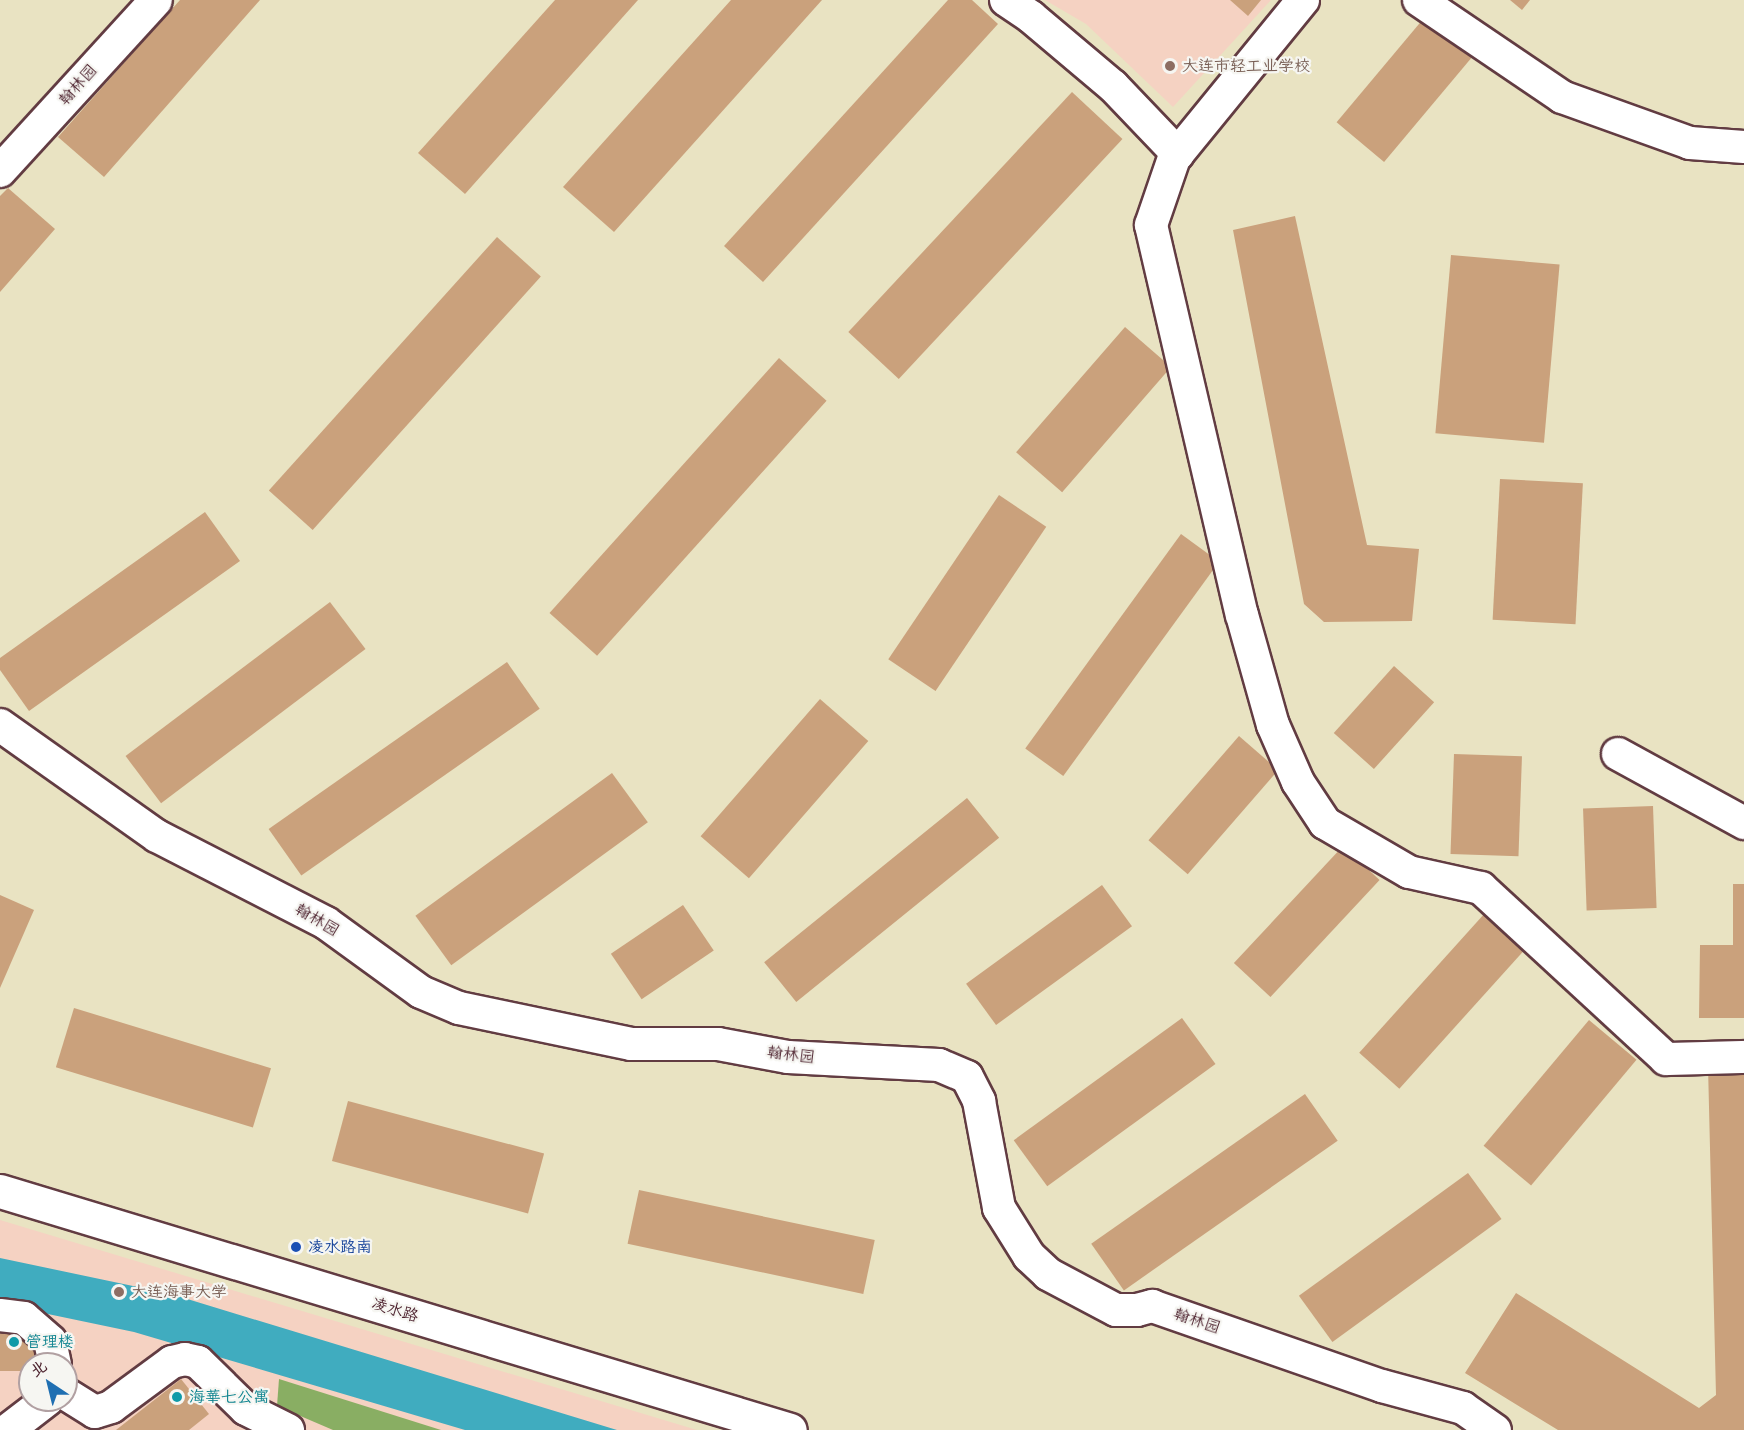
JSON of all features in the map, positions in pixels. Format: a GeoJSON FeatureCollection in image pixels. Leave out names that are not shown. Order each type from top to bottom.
{"type":"FeatureCollection","features":[{"type":"Feature","properties":{"kind":"main road","name":"凌水路"},"geometry":{"type":"LineString","coordinates":[[0,1191],[790,1430]]}},
{"type":"Feature","properties":{"kind":"street","name":"翰林园"},"geometry":{"type":"LineString","coordinates":[[0,171],[156,0]]}},
{"type":"Feature","properties":{"kind":"street"},"geometry":{"type":"LineString","coordinates":[[1006,0],[1031,17],[1113,86],[1178,154]]}},
{"type":"Feature","properties":{"kind":"street"},"geometry":{"type":"LineString","coordinates":[[1303,0],[1178,154],[1151,225],[1242,615],[1273,725],[1298,782],[1325,823],[1409,872],[1481,888],[1666,1059],[1744,1057]]}},
{"type":"Feature","properties":{"kind":"street"},"geometry":{"type":"LineString","coordinates":[[1419,0],[1562,97],[1690,143],[1744,147]]}},
{"type":"Feature","properties":{"kind":"street","name":"翰林园"},"geometry":{"type":"LineString","coordinates":[[0,725],[157,836],[326,923],[421,992],[459,1008],[632,1044],[718,1044],[788,1057],[939,1065],[967,1077],[979,1101],[999,1208],[1029,1256],[1048,1274],[1116,1310],[1137,1310],[1152,1306],[1382,1386],[1463,1408],[1495,1430]]}},
{"type":"Feature","properties":{"kind":"street"},"geometry":{"type":"LineString","coordinates":[[1618,754],[1744,823]]}},
{"type":"Feature","properties":{"kind":"street"},"geometry":{"type":"LineString","coordinates":[[0,1315],[24,1318],[50,1341],[52,1352]]}},
{"type":"Feature","properties":{"kind":"street"},"geometry":{"type":"LineString","coordinates":[[80,1430],[172,1362],[185,1359],[198,1362],[246,1409],[287,1430]]}},
{"type":"Feature","properties":{"kind":"street"},"geometry":{"type":"LineString","coordinates":[[78,1401],[95,1412],[111,1407]]}},
{"type":"Feature","properties":{"kind":"street"},"geometry":{"type":"LineString","coordinates":[[8,1430],[31,1412]]}},
{"type":"Feature","properties":{"kind":"shaded area","name":"大连市轻工业学校"},"geometry":{"type":"Polygon","coordinates":[[[1045,0],[1271,0],[1173,107],[1086,24],[1045,0]]]}},
{"type":"Feature","properties":{"kind":"shaded area","name":"大连海事大学"},"geometry":{"type":"Polygon","coordinates":[[[0,1220],[697,1430],[0,1430],[0,1220]]]}},
{"type":"Feature","properties":{"kind":"green space"},"geometry":{"type":"Polygon","coordinates":[[[279,1379],[441,1430],[333,1430],[277,1406],[279,1379]]]}},
{"type":"Feature","properties":{"kind":"water"},"geometry":{"type":"Polygon","coordinates":[[[0,1258],[171,1294],[617,1430],[465,1430],[134,1332],[0,1304],[0,1258]]]}},
{"type":"Feature","properties":{"kind":"building"},"geometry":{"type":"Polygon","coordinates":[[[180,0],[260,0],[104,177],[58,137],[180,0]]]}},
{"type":"Feature","properties":{"kind":"building"},"geometry":{"type":"Polygon","coordinates":[[[555,0],[638,0],[465,194],[418,153],[555,0]]]}},
{"type":"Feature","properties":{"kind":"building"},"geometry":{"type":"Polygon","coordinates":[[[731,0],[822,0],[614,232],[563,187],[731,0]]]}},
{"type":"Feature","properties":{"kind":"building"},"geometry":{"type":"Polygon","coordinates":[[[948,0],[972,0],[998,24],[763,282],[724,246],[948,0]]]}},
{"type":"Feature","properties":{"kind":"building"},"geometry":{"type":"Polygon","coordinates":[[[1230,0],[1261,0],[1248,16],[1230,0]]]}},
{"type":"Feature","properties":{"kind":"building"},"geometry":{"type":"Polygon","coordinates":[[[1510,0],[1530,0],[1522,10],[1510,0]]]}},
{"type":"Feature","properties":{"kind":"building"},"geometry":{"type":"Polygon","coordinates":[[[1424,18],[1471,58],[1384,162],[1337,122],[1424,18]]]}},
{"type":"Feature","properties":{"kind":"building"},"geometry":{"type":"Polygon","coordinates":[[[1072,92],[1122,139],[899,379],[848,332],[1072,92]]]}},
{"type":"Feature","properties":{"kind":"building"},"geometry":{"type":"Polygon","coordinates":[[[8,188],[55,229],[0,292],[0,196],[8,188]]]}},
{"type":"Feature","properties":{"kind":"building"},"geometry":{"type":"Polygon","coordinates":[[[1295,216],[1367,545],[1419,549],[1412,621],[1324,622],[1304,604],[1233,230],[1295,216]]]}},
{"type":"Feature","properties":{"kind":"building"},"geometry":{"type":"Polygon","coordinates":[[[497,237],[541,276],[313,530],[269,490],[497,237]]]}},
{"type":"Feature","properties":{"kind":"building"},"geometry":{"type":"Polygon","coordinates":[[[1451,255],[1560,264],[1544,443],[1435,433],[1451,255]]]}},
{"type":"Feature","properties":{"kind":"building"},"geometry":{"type":"Polygon","coordinates":[[[1125,327],[1171,367],[1062,492],[1016,452],[1125,327]]]}},
{"type":"Feature","properties":{"kind":"building"},"geometry":{"type":"Polygon","coordinates":[[[779,358],[827,401],[597,656],[549,613],[779,358]]]}},
{"type":"Feature","properties":{"kind":"building"},"geometry":{"type":"Polygon","coordinates":[[[1500,479],[1583,483],[1576,624],[1493,620],[1500,479]]]}},
{"type":"Feature","properties":{"kind":"building"},"geometry":{"type":"Polygon","coordinates":[[[999,495],[1046,527],[936,691],[888,659],[999,495]]]}},
{"type":"Feature","properties":{"kind":"building"},"geometry":{"type":"Polygon","coordinates":[[[205,512],[240,561],[29,711],[0,670],[0,658],[205,512]]]}},
{"type":"Feature","properties":{"kind":"building"},"geometry":{"type":"Polygon","coordinates":[[[1181,534],[1219,562],[1063,776],[1025,748],[1181,534]]]}},
{"type":"Feature","properties":{"kind":"building"},"geometry":{"type":"Polygon","coordinates":[[[330,602],[366,649],[161,803],[126,756],[330,602]]]}},
{"type":"Feature","properties":{"kind":"building"},"geometry":{"type":"Polygon","coordinates":[[[507,662],[540,709],[301,876],[269,829],[507,662]]]}},
{"type":"Feature","properties":{"kind":"building"},"geometry":{"type":"Polygon","coordinates":[[[1394,666],[1434,702],[1374,769],[1334,733],[1394,666]]]}},
{"type":"Feature","properties":{"kind":"building"},"geometry":{"type":"Polygon","coordinates":[[[820,699],[868,741],[749,878],[701,836],[820,699]]]}},
{"type":"Feature","properties":{"kind":"building"},"geometry":{"type":"Polygon","coordinates":[[[1239,736],[1278,770],[1188,874],[1148,840],[1239,736]]]}},
{"type":"Feature","properties":{"kind":"building"},"geometry":{"type":"Polygon","coordinates":[[[1454,754],[1522,756],[1518,856],[1451,854],[1454,754]]]}},
{"type":"Feature","properties":{"kind":"building"},"geometry":{"type":"Polygon","coordinates":[[[612,773],[648,822],[451,965],[415,916],[612,773]]]}},
{"type":"Feature","properties":{"kind":"building"},"geometry":{"type":"Polygon","coordinates":[[[967,798],[999,838],[796,1002],[764,962],[967,798]]]}},
{"type":"Feature","properties":{"kind":"building"},"geometry":{"type":"Polygon","coordinates":[[[1653,806],[1657,908],[1587,910],[1583,808],[1653,806]]]}},
{"type":"Feature","properties":{"kind":"building"},"geometry":{"type":"Polygon","coordinates":[[[1343,846],[1380,880],[1270,997],[1234,963],[1343,846]]]}},
{"type":"Feature","properties":{"kind":"building"},"geometry":{"type":"Polygon","coordinates":[[[1733,884],[1744,884],[1744,1018],[1699,1018],[1700,945],[1733,945],[1733,884]]]}},
{"type":"Feature","properties":{"kind":"building"},"geometry":{"type":"Polygon","coordinates":[[[1102,885],[1132,926],[996,1025],[966,984],[1102,885]]]}},
{"type":"Feature","properties":{"kind":"building"},"geometry":{"type":"Polygon","coordinates":[[[0,895],[34,910],[0,988],[0,895]]]}},
{"type":"Feature","properties":{"kind":"building"},"geometry":{"type":"Polygon","coordinates":[[[683,905],[714,951],[642,999],[611,954],[683,905]]]}},
{"type":"Feature","properties":{"kind":"building"},"geometry":{"type":"Polygon","coordinates":[[[1485,913],[1525,949],[1399,1089],[1359,1053],[1485,913]]]}},
{"type":"Feature","properties":{"kind":"building"},"geometry":{"type":"Polygon","coordinates":[[[74,1008],[271,1068],[253,1128],[56,1067],[74,1008]]]}},
{"type":"Feature","properties":{"kind":"building"},"geometry":{"type":"Polygon","coordinates":[[[1182,1018],[1216,1064],[1047,1186],[1014,1140],[1182,1018]]]}},
{"type":"Feature","properties":{"kind":"building"},"geometry":{"type":"Polygon","coordinates":[[[1589,1020],[1636,1060],[1531,1185],[1484,1146],[1589,1020]]]}},
{"type":"Feature","properties":{"kind":"building"},"geometry":{"type":"Polygon","coordinates":[[[1744,1065],[1744,1430],[1558,1430],[1465,1373],[1516,1293],[1699,1408],[1716,1395],[1708,1066],[1744,1065]]]}},
{"type":"Feature","properties":{"kind":"building"},"geometry":{"type":"Polygon","coordinates":[[[1305,1094],[1338,1141],[1124,1290],[1091,1244],[1305,1094]]]}},
{"type":"Feature","properties":{"kind":"building"},"geometry":{"type":"Polygon","coordinates":[[[348,1101],[544,1154],[528,1213],[332,1161],[348,1101]]]}},
{"type":"Feature","properties":{"kind":"building"},"geometry":{"type":"Polygon","coordinates":[[[1468,1173],[1502,1219],[1332,1342],[1299,1296],[1468,1173]]]}},
{"type":"Feature","properties":{"kind":"building"},"geometry":{"type":"Polygon","coordinates":[[[639,1190],[875,1240],[863,1294],[628,1244],[639,1190]]]}},
{"type":"Feature","properties":{"kind":"building","name":"管理楼"},"geometry":{"type":"Polygon","coordinates":[[[0,1326],[20,1333],[37,1352],[18,1352],[18,1371],[0,1371],[0,1326]]]}},
{"type":"Feature","properties":{"kind":"building","name":"海華七公寓"},"geometry":{"type":"Polygon","coordinates":[[[181,1379],[209,1414],[189,1430],[116,1430],[181,1379]]]}},
{"type":"Feature","properties":{"kind":"place","name":"大连市轻工业学校"},"geometry":{"type":"Point","coordinates":[1170,66]}},
{"type":"Feature","properties":{"kind":"place","name":"凌水路南"},"geometry":{"type":"Point","coordinates":[296,1247]}},
{"type":"Feature","properties":{"kind":"place","name":"大连海事大学"},"geometry":{"type":"Point","coordinates":[119,1292]}},
{"type":"Feature","properties":{"kind":"place","name":"管理楼"},"geometry":{"type":"Point","coordinates":[14,1342]}},
{"type":"Feature","properties":{"kind":"place","name":"海華七公寓"},"geometry":{"type":"Point","coordinates":[177,1397]}}]}
